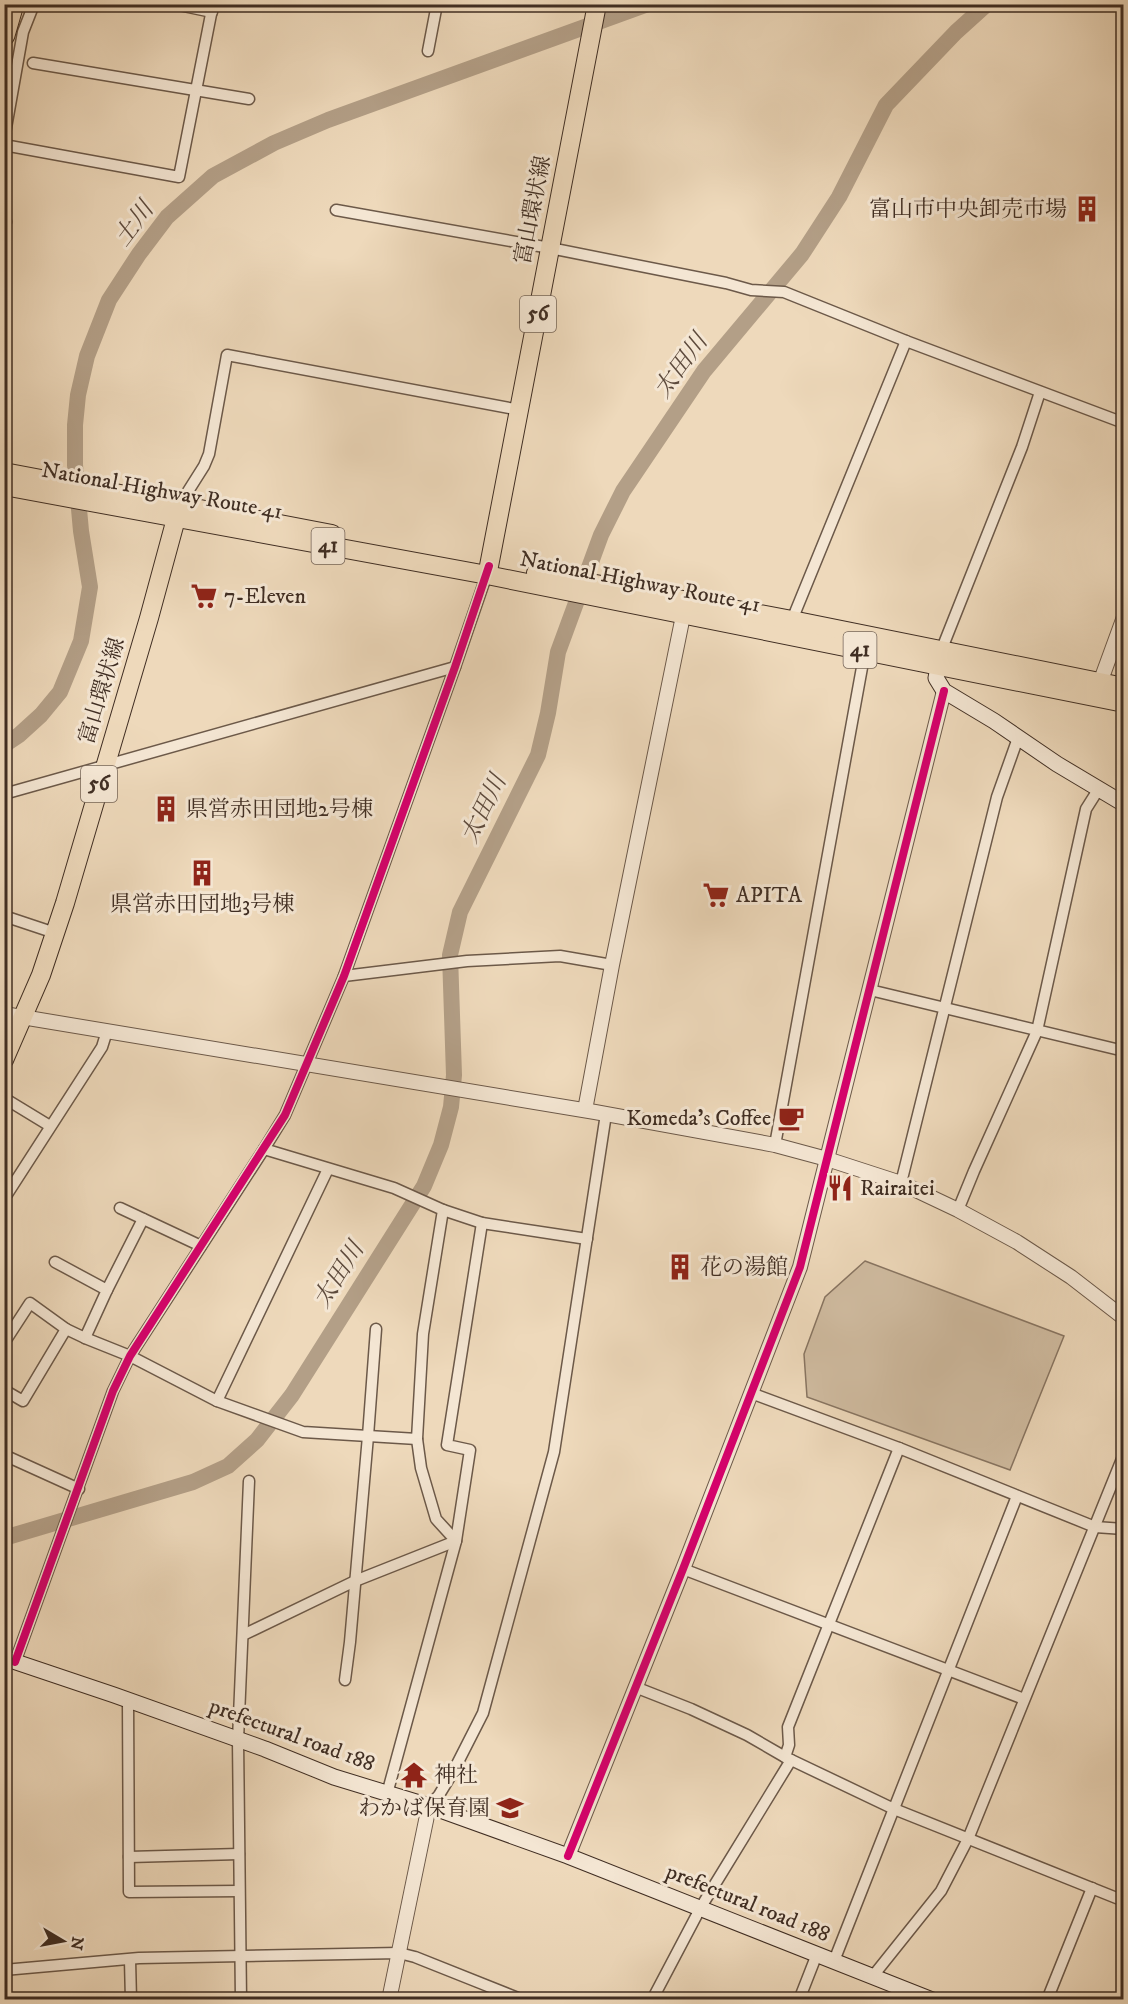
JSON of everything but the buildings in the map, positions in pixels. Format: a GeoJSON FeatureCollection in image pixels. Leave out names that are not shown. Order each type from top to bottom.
{"type":"FeatureCollection","features":[{"type":"Feature","properties":{"kind":"highway"},"geometry":{"type":"LineString","coordinates":[[4,34],[13,4]]}},
{"type":"Feature","properties":{"kind":"main road","name":"富山環状線"},"geometry":{"type":"LineString","coordinates":[[488,571],[597,4]]}},
{"type":"Feature","properties":{"kind":"main road","name":"National Highway Route 41"},"geometry":{"type":"LineString","coordinates":[[4,472],[38,486]]}},
{"type":"Feature","properties":{"kind":"main road","name":"National Highway Route 41"},"geometry":{"type":"LineString","coordinates":[[4,486],[38,486],[98,496],[685,608],[865,651],[940,658]]}},
{"type":"Feature","properties":{"kind":"main road","name":"富山環状線"},"geometry":{"type":"LineString","coordinates":[[4,1060],[24,1018],[55,933],[149,618],[178,511]]}},
{"type":"Feature","properties":{"kind":"main road","name":"National Highway Route 41"},"geometry":{"type":"LineString","coordinates":[[685,608],[792,620],[940,658],[1097,690],[1124,703]]}},
{"type":"Feature","properties":{"kind":"main road"},"geometry":{"type":"LineString","coordinates":[[940,658],[936,678],[944,691],[966,703],[1098,790],[1124,804]]}},
{"type":"Feature","properties":{"kind":"main road","name":"National Highway Route 41"},"geometry":{"type":"LineString","coordinates":[[1097,690],[1124,687]]}},
{"type":"Feature","properties":{"kind":"main road","name":"prefectural road 188"},"geometry":{"type":"LineString","coordinates":[[10,1660],[128,1700],[334,1777],[429,1806],[568,1856],[932,2000]]}},
{"type":"Feature","properties":{"kind":"street"},"geometry":{"type":"LineString","coordinates":[[4,139],[23,32],[34,4]]}},
{"type":"Feature","properties":{"kind":"street"},"geometry":{"type":"LineString","coordinates":[[4,145],[179,177],[212,8],[174,4]]}},
{"type":"Feature","properties":{"kind":"street"},"geometry":{"type":"LineString","coordinates":[[428,51],[436,4]]}},
{"type":"Feature","properties":{"kind":"street"},"geometry":{"type":"LineString","coordinates":[[33,63],[249,99]]}},
{"type":"Feature","properties":{"kind":"street"},"geometry":{"type":"LineString","coordinates":[[4,210],[6,222],[4,230]]}},
{"type":"Feature","properties":{"kind":"street"},"geometry":{"type":"LineString","coordinates":[[336,210],[550,248],[751,290],[784,292],[906,341],[1124,423]]}},
{"type":"Feature","properties":{"kind":"street"},"geometry":{"type":"LineString","coordinates":[[792,620],[906,341]]}},
{"type":"Feature","properties":{"kind":"street"},"geometry":{"type":"LineString","coordinates":[[178,511],[209,454],[228,355],[520,410]]}},
{"type":"Feature","properties":{"kind":"street"},"geometry":{"type":"LineString","coordinates":[[940,658],[1022,447],[1040,392]]}},
{"type":"Feature","properties":{"kind":"street"},"geometry":{"type":"LineString","coordinates":[[10,1660],[79,1489],[113,1390],[130,1356],[285,1115],[308,1065],[344,976],[456,667],[488,571]]}},
{"type":"Feature","properties":{"kind":"street"},"geometry":{"type":"LineString","coordinates":[[585,1110],[612,965],[685,608]]}},
{"type":"Feature","properties":{"kind":"street"},"geometry":{"type":"LineString","coordinates":[[1097,690],[1124,617]]}},
{"type":"Feature","properties":{"kind":"street"},"geometry":{"type":"LineString","coordinates":[[775,1145],[865,651]]}},
{"type":"Feature","properties":{"kind":"street"},"geometry":{"type":"LineString","coordinates":[[4,794],[456,667]]}},
{"type":"Feature","properties":{"kind":"street"},"geometry":{"type":"LineString","coordinates":[[568,1856],[683,1569],[800,1267],[944,691]]}},
{"type":"Feature","properties":{"kind":"street"},"geometry":{"type":"LineString","coordinates":[[901,1183],[997,797],[1018,738]]}},
{"type":"Feature","properties":{"kind":"street"},"geometry":{"type":"LineString","coordinates":[[958,1210],[1037,1031],[1086,809],[1098,790]]}},
{"type":"Feature","properties":{"kind":"street"},"geometry":{"type":"LineString","coordinates":[[4,916],[55,933]]}},
{"type":"Feature","properties":{"kind":"street"},"geometry":{"type":"LineString","coordinates":[[344,976],[467,962],[560,956],[612,965]]}},
{"type":"Feature","properties":{"kind":"street"},"geometry":{"type":"LineString","coordinates":[[870,990],[1124,1051]]}},
{"type":"Feature","properties":{"kind":"street"},"geometry":{"type":"LineString","coordinates":[[4,1014],[308,1065],[444,1085],[775,1145],[827,1159],[901,1183],[958,1210],[1017,1242],[1071,1277],[1124,1318]]}},
{"type":"Feature","properties":{"kind":"street"},"geometry":{"type":"LineString","coordinates":[[4,1199],[102,1047],[106,1031]]}},
{"type":"Feature","properties":{"kind":"street"},"geometry":{"type":"LineString","coordinates":[[4,1098],[50,1126]]}},
{"type":"Feature","properties":{"kind":"street"},"geometry":{"type":"LineString","coordinates":[[389,2000],[429,1806],[439,1795],[453,1772],[483,1713],[554,1452],[606,1114]]}},
{"type":"Feature","properties":{"kind":"street"},"geometry":{"type":"LineString","coordinates":[[264,1149],[394,1188],[443,1210],[482,1222],[587,1239]]}},
{"type":"Feature","properties":{"kind":"street"},"geometry":{"type":"LineString","coordinates":[[217,1401],[328,1169]]}},
{"type":"Feature","properties":{"kind":"street"},"geometry":{"type":"LineString","coordinates":[[120,1208],[201,1246]]}},
{"type":"Feature","properties":{"kind":"street"},"geometry":{"type":"LineString","coordinates":[[443,1210],[425,1315],[417,1438],[421,1468],[436,1519],[456,1541]]}},
{"type":"Feature","properties":{"kind":"street"},"geometry":{"type":"LineString","coordinates":[[85,1338],[143,1219]]}},
{"type":"Feature","properties":{"kind":"street"},"geometry":{"type":"LineString","coordinates":[[387,1794],[456,1541],[470,1450],[447,1445],[482,1222]]}},
{"type":"Feature","properties":{"kind":"street"},"geometry":{"type":"LineString","coordinates":[[56,1262],[107,1290]]}},
{"type":"Feature","properties":{"kind":"street"},"geometry":{"type":"LineString","coordinates":[[4,1343],[30,1304],[66,1329],[130,1356],[217,1401],[303,1432],[417,1438]]}},
{"type":"Feature","properties":{"kind":"street"},"geometry":{"type":"LineString","coordinates":[[4,1390],[23,1401],[66,1329]]}},
{"type":"Feature","properties":{"kind":"street"},"geometry":{"type":"LineString","coordinates":[[345,1680],[376,1329]]}},
{"type":"Feature","properties":{"kind":"street"},"geometry":{"type":"LineString","coordinates":[[751,1393],[899,1448],[1095,1527],[1124,1529]]}},
{"type":"Feature","properties":{"kind":"street"},"geometry":{"type":"LineString","coordinates":[[652,2000],[700,1907],[788,1759],[788,1727],[899,1448]]}},
{"type":"Feature","properties":{"kind":"street"},"geometry":{"type":"LineString","coordinates":[[873,1976],[941,1891],[968,1839],[1124,1454]]}},
{"type":"Feature","properties":{"kind":"street"},"geometry":{"type":"LineString","coordinates":[[4,1455],[79,1489]]}},
{"type":"Feature","properties":{"kind":"street"},"geometry":{"type":"LineString","coordinates":[[241,2000],[238,1740],[249,1481]]}},
{"type":"Feature","properties":{"kind":"street"},"geometry":{"type":"LineString","coordinates":[[834,1961],[1017,1497]]}},
{"type":"Feature","properties":{"kind":"street"},"geometry":{"type":"LineString","coordinates":[[243,1635],[355,1581],[456,1541]]}},
{"type":"Feature","properties":{"kind":"street"},"geometry":{"type":"LineString","coordinates":[[683,1569],[1024,1699]]}},
{"type":"Feature","properties":{"kind":"street"},"geometry":{"type":"LineString","coordinates":[[635,1687],[691,1709],[747,1735],[788,1759],[894,1809],[1124,1901]]}},
{"type":"Feature","properties":{"kind":"street"},"geometry":{"type":"LineString","coordinates":[[128,1700],[129,1892],[240,1891]]}},
{"type":"Feature","properties":{"kind":"street"},"geometry":{"type":"LineString","coordinates":[[129,1857],[239,1854]]}},
{"type":"Feature","properties":{"kind":"street"},"geometry":{"type":"LineString","coordinates":[[1047,2000],[1092,1888]]}},
{"type":"Feature","properties":{"kind":"street"},"geometry":{"type":"LineString","coordinates":[[4,1970],[140,1958],[399,1953],[415,1957],[509,1997],[523,2000]]}},
{"type":"Feature","properties":{"kind":"street"},"geometry":{"type":"LineString","coordinates":[[800,2000],[817,1954]]}},
{"type":"Feature","properties":{"kind":"street"},"geometry":{"type":"LineString","coordinates":[[130,1960],[131,2000]]}},
{"type":"Feature","properties":{"kind":"shaded area"},"geometry":{"type":"Polygon","coordinates":[[[865,1261],[1064,1336],[1010,1470],[807,1397],[804,1354],[825,1297],[865,1261]]]}},
{"type":"Feature","properties":{"kind":"waterway","name":"土川"},"geometry":{"type":"LineString","coordinates":[[4,745],[41,715],[60,692],[81,641],[90,587],[81,531],[75,465],[78,395],[87,356],[109,300],[167,217],[213,176],[274,143],[328,120],[648,4]]}},
{"type":"Feature","properties":{"kind":"waterway","name":"太田川"},"geometry":{"type":"LineString","coordinates":[[4,1538],[193,1482],[228,1466],[257,1440],[292,1395],[424,1186],[441,1145],[451,1107],[454,1075],[450,955],[460,912],[538,755],[548,713],[558,652],[601,535],[623,491],[704,371],[802,254],[839,197],[886,105],[956,32],[987,4]]}},
{"type":"Feature","properties":{"kind":"cycle path"},"geometry":{"type":"LineString","coordinates":[[15,1662],[113,1391],[130,1356],[285,1115],[344,976],[489,566]]}},
{"type":"Feature","properties":{"kind":"cycle path"},"geometry":{"type":"LineString","coordinates":[[568,1856],[683,1569],[800,1267],[944,691]]}},
{"type":"Feature","properties":{"kind":"place","name":"富山市中央卸売市場"},"geometry":{"type":"Point","coordinates":[1087,209]}},
{"type":"Feature","properties":{"kind":"place","name":"7-Eleven"},"geometry":{"type":"Point","coordinates":[204,596]}},
{"type":"Feature","properties":{"kind":"place","name":"県営赤田団地2号棟"},"geometry":{"type":"Point","coordinates":[166,809]}},
{"type":"Feature","properties":{"kind":"place","name":"県営赤田団地3号棟"},"geometry":{"type":"Point","coordinates":[202,873]}},
{"type":"Feature","properties":{"kind":"place","name":"APITA"},"geometry":{"type":"Point","coordinates":[716,895]}},
{"type":"Feature","properties":{"kind":"place","name":"Komeda's Coffee"},"geometry":{"type":"Point","coordinates":[791,1118]}},
{"type":"Feature","properties":{"kind":"place","name":"Rairaitei"},"geometry":{"type":"Point","coordinates":[840,1188]}},
{"type":"Feature","properties":{"kind":"place","name":"花の湯館"},"geometry":{"type":"Point","coordinates":[680,1267]}},
{"type":"Feature","properties":{"kind":"place","name":"神社"},"geometry":{"type":"Point","coordinates":[414,1775]}},
{"type":"Feature","properties":{"kind":"place","name":"わかば保育園"},"geometry":{"type":"Point","coordinates":[510,1808]}}]}
